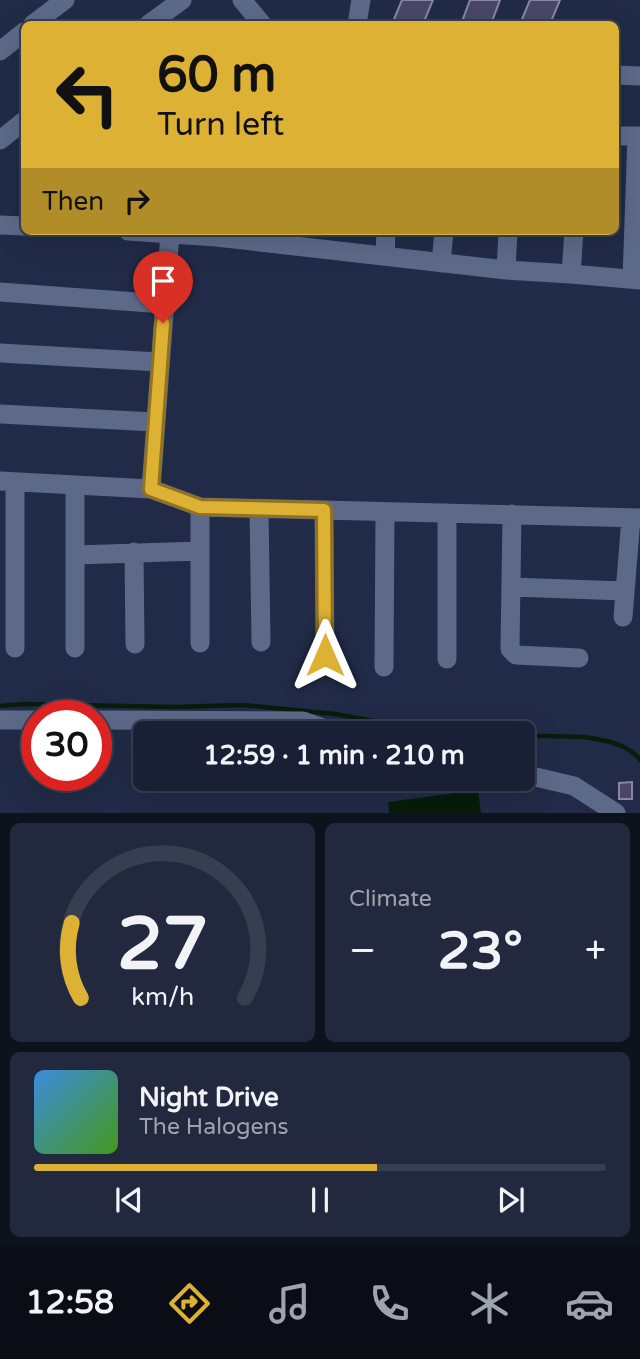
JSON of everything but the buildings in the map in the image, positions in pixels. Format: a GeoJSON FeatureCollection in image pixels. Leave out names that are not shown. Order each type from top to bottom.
{"type":"FeatureCollection","features":[{"type":"Feature","properties":{"kind":"street"},"geometry":{"type":"LineString","coordinates":[[153,21],[182,0]]}},
{"type":"Feature","properties":{"kind":"street"},"geometry":{"type":"LineString","coordinates":[[242,0],[260,21]]}},
{"type":"Feature","properties":{"kind":"street"},"geometry":{"type":"LineString","coordinates":[[358,21],[361,0]]}},
{"type":"Feature","properties":{"kind":"street"},"geometry":{"type":"LineString","coordinates":[[38,21],[57,8]]}},
{"type":"Feature","properties":{"kind":"street"},"geometry":{"type":"LineString","coordinates":[[0,51],[21,34]]}},
{"type":"Feature","properties":{"kind":"street"},"geometry":{"type":"LineString","coordinates":[[619,75],[640,76]]}},
{"type":"Feature","properties":{"kind":"street"},"geometry":{"type":"LineString","coordinates":[[0,141],[21,124]]}},
{"type":"Feature","properties":{"kind":"street"},"geometry":{"type":"LineString","coordinates":[[227,235],[506,270],[636,279],[639,136],[619,136]]}},
{"type":"Feature","properties":{"kind":"street"},"geometry":{"type":"LineString","coordinates":[[151,489],[170,235]]}},
{"type":"Feature","properties":{"kind":"street"},"geometry":{"type":"LineString","coordinates":[[385,256],[386,235]]}},
{"type":"Feature","properties":{"kind":"street"},"geometry":{"type":"LineString","coordinates":[[442,262],[444,235]]}},
{"type":"Feature","properties":{"kind":"street"},"geometry":{"type":"LineString","coordinates":[[506,270],[508,235]]}},
{"type":"Feature","properties":{"kind":"street"},"geometry":{"type":"LineString","coordinates":[[571,274],[574,235]]}},
{"type":"Feature","properties":{"kind":"street"},"geometry":{"type":"LineString","coordinates":[[0,292],[164,303]]}},
{"type":"Feature","properties":{"kind":"street"},"geometry":{"type":"LineString","coordinates":[[0,353],[159,362]]}},
{"type":"Feature","properties":{"kind":"street"},"geometry":{"type":"LineString","coordinates":[[0,414],[155,422]]}},
{"type":"Feature","properties":{"kind":"street"},"geometry":{"type":"LineString","coordinates":[[15,648],[7,481],[151,489],[200,507],[635,518],[623,617]]}},
{"type":"Feature","properties":{"kind":"street"},"geometry":{"type":"LineString","coordinates":[[75,485],[75,648]]}},
{"type":"Feature","properties":{"kind":"street"},"geometry":{"type":"LineString","coordinates":[[200,507],[200,643]]}},
{"type":"Feature","properties":{"kind":"street"},"geometry":{"type":"LineString","coordinates":[[259,509],[261,642]]}},
{"type":"Feature","properties":{"kind":"street"},"geometry":{"type":"LineString","coordinates":[[324,510],[325,655]]}},
{"type":"Feature","properties":{"kind":"street"},"geometry":{"type":"LineString","coordinates":[[384,667],[385,513]]}},
{"type":"Feature","properties":{"kind":"street"},"geometry":{"type":"LineString","coordinates":[[447,513],[447,659]]}},
{"type":"Feature","properties":{"kind":"street"},"geometry":{"type":"LineString","coordinates":[[512,514],[510,649],[516,655],[579,658]]}},
{"type":"Feature","properties":{"kind":"street"},"geometry":{"type":"LineString","coordinates":[[76,555],[199,551]]}},
{"type":"Feature","properties":{"kind":"street"},"geometry":{"type":"LineString","coordinates":[[134,552],[135,644]]}},
{"type":"Feature","properties":{"kind":"street"},"geometry":{"type":"LineString","coordinates":[[511,587],[625,590]]}},
{"type":"Feature","properties":{"kind":"street"},"geometry":{"type":"LineString","coordinates":[[0,720],[21,720]]}},
{"type":"Feature","properties":{"kind":"street"},"geometry":{"type":"LineString","coordinates":[[112,720],[303,721]]}},
{"type":"Feature","properties":{"kind":"street"},"geometry":{"type":"LineString","coordinates":[[535,778],[574,786],[616,813]]}},
{"type":"Feature","properties":{"kind":"shaded area"},"geometry":{"type":"Polygon","coordinates":[[[478,791],[481,813],[389,813],[388,802],[478,791]]]}},
{"type":"Feature","properties":{"kind":"waterway"},"geometry":{"type":"LineString","coordinates":[[0,706],[243,705],[335,714],[374,721]]}},
{"type":"Feature","properties":{"kind":"waterway"},"geometry":{"type":"LineString","coordinates":[[535,736],[602,740],[617,744],[640,760]]}},
{"type":"Feature","properties":{"kind":"route"},"geometry":{"type":"LineString","coordinates":[[163,323],[151,489],[200,507],[324,510],[325,655]]}}]}
